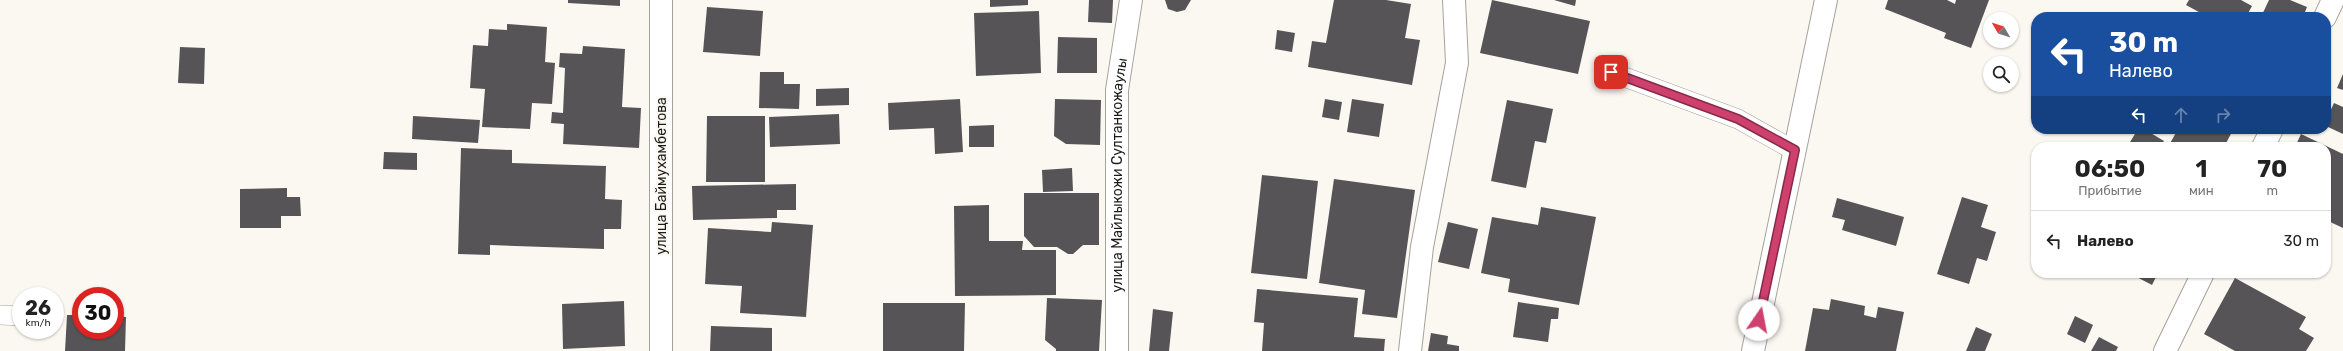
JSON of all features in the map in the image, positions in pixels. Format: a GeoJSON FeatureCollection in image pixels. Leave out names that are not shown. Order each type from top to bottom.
{"type":"FeatureCollection","features":[{"type":"Feature","properties":{"kind":"street","name":"улица Баймухамбетова"},"geometry":{"type":"LineString","coordinates":[[661,0],[661,351]]}},
{"type":"Feature","properties":{"kind":"street","name":"улица Майлыкожи Султанкожаулы"},"geometry":{"type":"LineString","coordinates":[[1117,351],[1117,90],[1131,0]]}},
{"type":"Feature","properties":{"kind":"street"},"geometry":{"type":"LineString","coordinates":[[1410,351],[1422,247],[1457,63],[1454,0]]}},
{"type":"Feature","properties":{"kind":"street"},"geometry":{"type":"LineString","coordinates":[[1753,351],[1826,0]]}},
{"type":"Feature","properties":{"kind":"street"},"geometry":{"type":"LineString","coordinates":[[2327,12],[2333,0]]}},
{"type":"Feature","properties":{"kind":"street"},"geometry":{"type":"LineString","coordinates":[[2165,351],[2201,278]]}},
{"type":"Feature","properties":{"kind":"lane"},"geometry":{"type":"LineString","coordinates":[[1611,72],[1738,119],[1795,150]]}},
{"type":"Feature","properties":{"kind":"lane"},"geometry":{"type":"LineString","coordinates":[[0,315],[12,316]]}},
{"type":"Feature","properties":{"kind":"building"},"geometry":{"type":"Polygon","coordinates":[[[568,0],[620,0],[620,6],[568,3],[568,0]]]}},
{"type":"Feature","properties":{"kind":"building"},"geometry":{"type":"Polygon","coordinates":[[[990,0],[1028,0],[1028,5],[990,7],[990,0]]]}},
{"type":"Feature","properties":{"kind":"building"},"geometry":{"type":"Polygon","coordinates":[[[1089,0],[1113,0],[1112,23],[1088,22],[1089,0]]]}},
{"type":"Feature","properties":{"kind":"building"},"geometry":{"type":"Polygon","coordinates":[[[1165,0],[1191,0],[1185,10],[1177,12],[1168,9],[1165,0]]]}},
{"type":"Feature","properties":{"kind":"building"},"geometry":{"type":"Polygon","coordinates":[[[1334,0],[1386,0],[1411,4],[1405,38],[1420,40],[1412,85],[1308,67],[1312,41],[1326,43],[1334,0]]]}},
{"type":"Feature","properties":{"kind":"building"},"geometry":{"type":"Polygon","coordinates":[[[1492,0],[1590,21],[1578,74],[1480,53],[1492,0]]]}},
{"type":"Feature","properties":{"kind":"building"},"geometry":{"type":"Polygon","coordinates":[[[1554,0],[1576,0],[1575,6],[1554,0]]]}},
{"type":"Feature","properties":{"kind":"building"},"geometry":{"type":"Polygon","coordinates":[[[1888,0],[1947,0],[1955,4],[1956,0],[1989,0],[1984,12],[1983,12],[1983,16],[1971,48],[1944,38],[1946,33],[1885,9],[1888,0]]]}},
{"type":"Feature","properties":{"kind":"building"},"geometry":{"type":"Polygon","coordinates":[[[2189,0],[2241,0],[2252,6],[2249,12],[2199,12],[2186,5],[2189,0]]]}},
{"type":"Feature","properties":{"kind":"building"},"geometry":{"type":"Polygon","coordinates":[[[2269,0],[2290,0],[2307,7],[2305,12],[2263,12],[2269,0]]]}},
{"type":"Feature","properties":{"kind":"building"},"geometry":{"type":"Polygon","coordinates":[[[707,7],[763,11],[760,56],[703,52],[707,7]]]}},
{"type":"Feature","properties":{"kind":"building"},"geometry":{"type":"Polygon","coordinates":[[[1039,11],[1041,73],[976,76],[974,13],[1039,11]]]}},
{"type":"Feature","properties":{"kind":"building"},"geometry":{"type":"Polygon","coordinates":[[[507,24],[547,27],[545,62],[555,63],[552,104],[532,103],[530,129],[482,127],[485,89],[470,88],[473,45],[488,46],[489,29],[507,30],[507,24]]]}},
{"type":"Feature","properties":{"kind":"building"},"geometry":{"type":"Polygon","coordinates":[[[1277,30],[1295,33],[1292,52],[1275,49],[1277,30]]]}},
{"type":"Feature","properties":{"kind":"building"},"geometry":{"type":"Polygon","coordinates":[[[1058,37],[1097,38],[1097,73],[1057,73],[1058,37]]]}},
{"type":"Feature","properties":{"kind":"building"},"geometry":{"type":"Polygon","coordinates":[[[583,46],[625,49],[622,107],[641,108],[639,148],[563,144],[564,124],[551,123],[552,112],[563,113],[565,68],[559,67],[560,53],[582,54],[583,46]]]}},
{"type":"Feature","properties":{"kind":"building"},"geometry":{"type":"Polygon","coordinates":[[[180,47],[205,48],[204,84],[178,83],[180,47]]]}},
{"type":"Feature","properties":{"kind":"building"},"geometry":{"type":"Polygon","coordinates":[[[760,72],[784,72],[784,84],[800,84],[799,109],[759,108],[760,72]]]}},
{"type":"Feature","properties":{"kind":"building"},"geometry":{"type":"Polygon","coordinates":[[[2343,74],[2343,90],[2337,88],[2343,74]]]}},
{"type":"Feature","properties":{"kind":"building"},"geometry":{"type":"Polygon","coordinates":[[[849,88],[849,105],[816,106],[816,89],[849,88]]]}},
{"type":"Feature","properties":{"kind":"building"},"geometry":{"type":"Polygon","coordinates":[[[960,99],[963,152],[935,154],[934,128],[889,130],[888,103],[960,99]]]}},
{"type":"Feature","properties":{"kind":"building"},"geometry":{"type":"Polygon","coordinates":[[[1055,99],[1101,100],[1100,145],[1066,144],[1054,136],[1055,99]]]}},
{"type":"Feature","properties":{"kind":"building"},"geometry":{"type":"Polygon","coordinates":[[[1325,99],[1342,102],[1339,120],[1322,117],[1325,99]]]}},
{"type":"Feature","properties":{"kind":"building"},"geometry":{"type":"Polygon","coordinates":[[[1352,99],[1384,104],[1379,137],[1347,132],[1352,99]]]}},
{"type":"Feature","properties":{"kind":"building"},"geometry":{"type":"Polygon","coordinates":[[[1507,100],[1553,109],[1546,143],[1535,141],[1526,188],[1491,181],[1507,100]]]}},
{"type":"Feature","properties":{"kind":"building"},"geometry":{"type":"Polygon","coordinates":[[[2334,103],[2343,107],[2343,134],[2331,128],[2331,109],[2334,103]]]}},
{"type":"Feature","properties":{"kind":"building"},"geometry":{"type":"Polygon","coordinates":[[[839,114],[840,144],[770,147],[769,117],[839,114]]]}},
{"type":"Feature","properties":{"kind":"building"},"geometry":{"type":"Polygon","coordinates":[[[413,116],[480,120],[478,143],[412,139],[413,116]]]}},
{"type":"Feature","properties":{"kind":"building"},"geometry":{"type":"Polygon","coordinates":[[[707,116],[765,116],[765,182],[706,182],[707,116]]]}},
{"type":"Feature","properties":{"kind":"building"},"geometry":{"type":"Polygon","coordinates":[[[994,125],[994,147],[969,147],[969,126],[994,125]]]}},
{"type":"Feature","properties":{"kind":"building"},"geometry":{"type":"Polygon","coordinates":[[[2135,134],[2152,134],[2164,141],[2163,142],[2130,142],[2135,134]]]}},
{"type":"Feature","properties":{"kind":"building"},"geometry":{"type":"Polygon","coordinates":[[[2175,134],[2231,134],[2227,142],[2171,142],[2175,134]]]}},
{"type":"Feature","properties":{"kind":"building"},"geometry":{"type":"Polygon","coordinates":[[[2301,134],[2318,142],[2297,142],[2301,134]]]}},
{"type":"Feature","properties":{"kind":"building"},"geometry":{"type":"Polygon","coordinates":[[[461,148],[512,150],[512,163],[606,166],[605,199],[622,200],[621,229],[604,229],[604,249],[490,245],[490,255],[458,254],[461,148]]]}},
{"type":"Feature","properties":{"kind":"building"},"geometry":{"type":"Polygon","coordinates":[[[2331,148],[2343,154],[2343,228],[2331,222],[2331,148]]]}},
{"type":"Feature","properties":{"kind":"building"},"geometry":{"type":"Polygon","coordinates":[[[384,152],[417,153],[417,170],[383,169],[384,152]]]}},
{"type":"Feature","properties":{"kind":"building"},"geometry":{"type":"Polygon","coordinates":[[[1072,168],[1073,191],[1043,192],[1042,170],[1072,168]]]}},
{"type":"Feature","properties":{"kind":"building"},"geometry":{"type":"Polygon","coordinates":[[[1262,175],[1318,181],[1307,279],[1251,273],[1262,175]]]}},
{"type":"Feature","properties":{"kind":"building"},"geometry":{"type":"Polygon","coordinates":[[[1334,179],[1415,190],[1397,318],[1362,314],[1365,290],[1319,283],[1334,179]]]}},
{"type":"Feature","properties":{"kind":"building"},"geometry":{"type":"Polygon","coordinates":[[[796,184],[796,210],[777,210],[777,218],[693,220],[692,186],[796,184]]]}},
{"type":"Feature","properties":{"kind":"building"},"geometry":{"type":"Polygon","coordinates":[[[287,188],[287,197],[300,197],[301,216],[281,216],[281,228],[240,228],[240,189],[287,188]]]}},
{"type":"Feature","properties":{"kind":"building"},"geometry":{"type":"Polygon","coordinates":[[[1024,193],[1099,193],[1099,245],[1083,245],[1073,254],[1068,254],[1057,247],[1034,247],[1024,236],[1024,193]]]}},
{"type":"Feature","properties":{"kind":"building"},"geometry":{"type":"Polygon","coordinates":[[[1962,197],[1988,205],[1981,227],[1996,232],[1987,261],[1977,258],[1969,284],[1937,274],[1962,197]]]}},
{"type":"Feature","properties":{"kind":"building"},"geometry":{"type":"Polygon","coordinates":[[[1837,198],[1904,217],[1896,246],[1842,230],[1845,220],[1832,217],[1837,198]]]}},
{"type":"Feature","properties":{"kind":"building"},"geometry":{"type":"Polygon","coordinates":[[[989,205],[989,241],[1023,241],[1022,250],[1056,250],[1056,295],[955,296],[954,206],[989,205]]]}},
{"type":"Feature","properties":{"kind":"building"},"geometry":{"type":"Polygon","coordinates":[[[1541,207],[1596,217],[1579,305],[1508,292],[1510,279],[1481,273],[1492,217],[1538,225],[1541,207]]]}},
{"type":"Feature","properties":{"kind":"building"},"geometry":{"type":"Polygon","coordinates":[[[772,222],[813,225],[806,317],[740,313],[742,286],[705,284],[708,228],[771,232],[772,222]]]}},
{"type":"Feature","properties":{"kind":"building"},"geometry":{"type":"Polygon","coordinates":[[[1448,222],[1478,229],[1469,269],[1438,262],[1448,222]]]}},
{"type":"Feature","properties":{"kind":"building"},"geometry":{"type":"Polygon","coordinates":[[[2139,278],[2156,278],[2152,285],[2139,278]]]}},
{"type":"Feature","properties":{"kind":"building"},"geometry":{"type":"Polygon","coordinates":[[[2235,278],[2306,317],[2299,329],[2314,338],[2306,351],[2235,351],[2204,334],[2235,278]]]}},
{"type":"Feature","properties":{"kind":"building"},"geometry":{"type":"Polygon","coordinates":[[[1257,289],[1358,298],[1354,337],[1385,339],[1384,351],[1262,351],[1264,323],[1254,322],[1257,289]]]}},
{"type":"Feature","properties":{"kind":"building"},"geometry":{"type":"Polygon","coordinates":[[[1047,298],[1102,300],[1099,351],[1056,351],[1056,349],[1045,340],[1047,298]]]}},
{"type":"Feature","properties":{"kind":"building"},"geometry":{"type":"Polygon","coordinates":[[[1831,299],[1865,306],[1864,315],[1876,318],[1878,307],[1904,312],[1896,351],[1805,351],[1813,308],[1829,310],[1831,299]]]}},
{"type":"Feature","properties":{"kind":"building"},"geometry":{"type":"Polygon","coordinates":[[[624,301],[625,346],[563,349],[562,304],[624,301]]]}},
{"type":"Feature","properties":{"kind":"building"},"geometry":{"type":"Polygon","coordinates":[[[1518,302],[1559,308],[1558,319],[1551,319],[1548,342],[1513,337],[1518,302]]]}},
{"type":"Feature","properties":{"kind":"building"},"geometry":{"type":"Polygon","coordinates":[[[883,303],[965,303],[964,351],[883,351],[883,303]]]}},
{"type":"Feature","properties":{"kind":"building"},"geometry":{"type":"Polygon","coordinates":[[[1153,309],[1173,312],[1169,351],[1149,351],[1153,309]]]}},
{"type":"Feature","properties":{"kind":"building"},"geometry":{"type":"Polygon","coordinates":[[[67,315],[72,315],[72,339],[124,339],[124,317],[126,317],[125,351],[65,351],[67,315]]]}},
{"type":"Feature","properties":{"kind":"building"},"geometry":{"type":"Polygon","coordinates":[[[2075,316],[2093,325],[2085,343],[2067,334],[2075,316]]]}},
{"type":"Feature","properties":{"kind":"building"},"geometry":{"type":"Polygon","coordinates":[[[711,326],[772,328],[772,351],[710,351],[711,326]]]}},
{"type":"Feature","properties":{"kind":"building"},"geometry":{"type":"Polygon","coordinates":[[[1976,327],[1992,334],[1985,351],[1966,351],[1976,327]]]}},
{"type":"Feature","properties":{"kind":"building"},"geometry":{"type":"Polygon","coordinates":[[[1431,333],[1448,336],[1447,344],[1459,346],[1459,351],[1428,351],[1431,333]]]}},
{"type":"Feature","properties":{"kind":"building"},"geometry":{"type":"Polygon","coordinates":[[[2099,337],[2118,347],[2116,351],[2091,351],[2099,337]]]}},
{"type":"Feature","properties":{"kind":"route"},"geometry":{"type":"LineString","coordinates":[[1611,72],[1738,119],[1795,150],[1759,320]]}}]}
